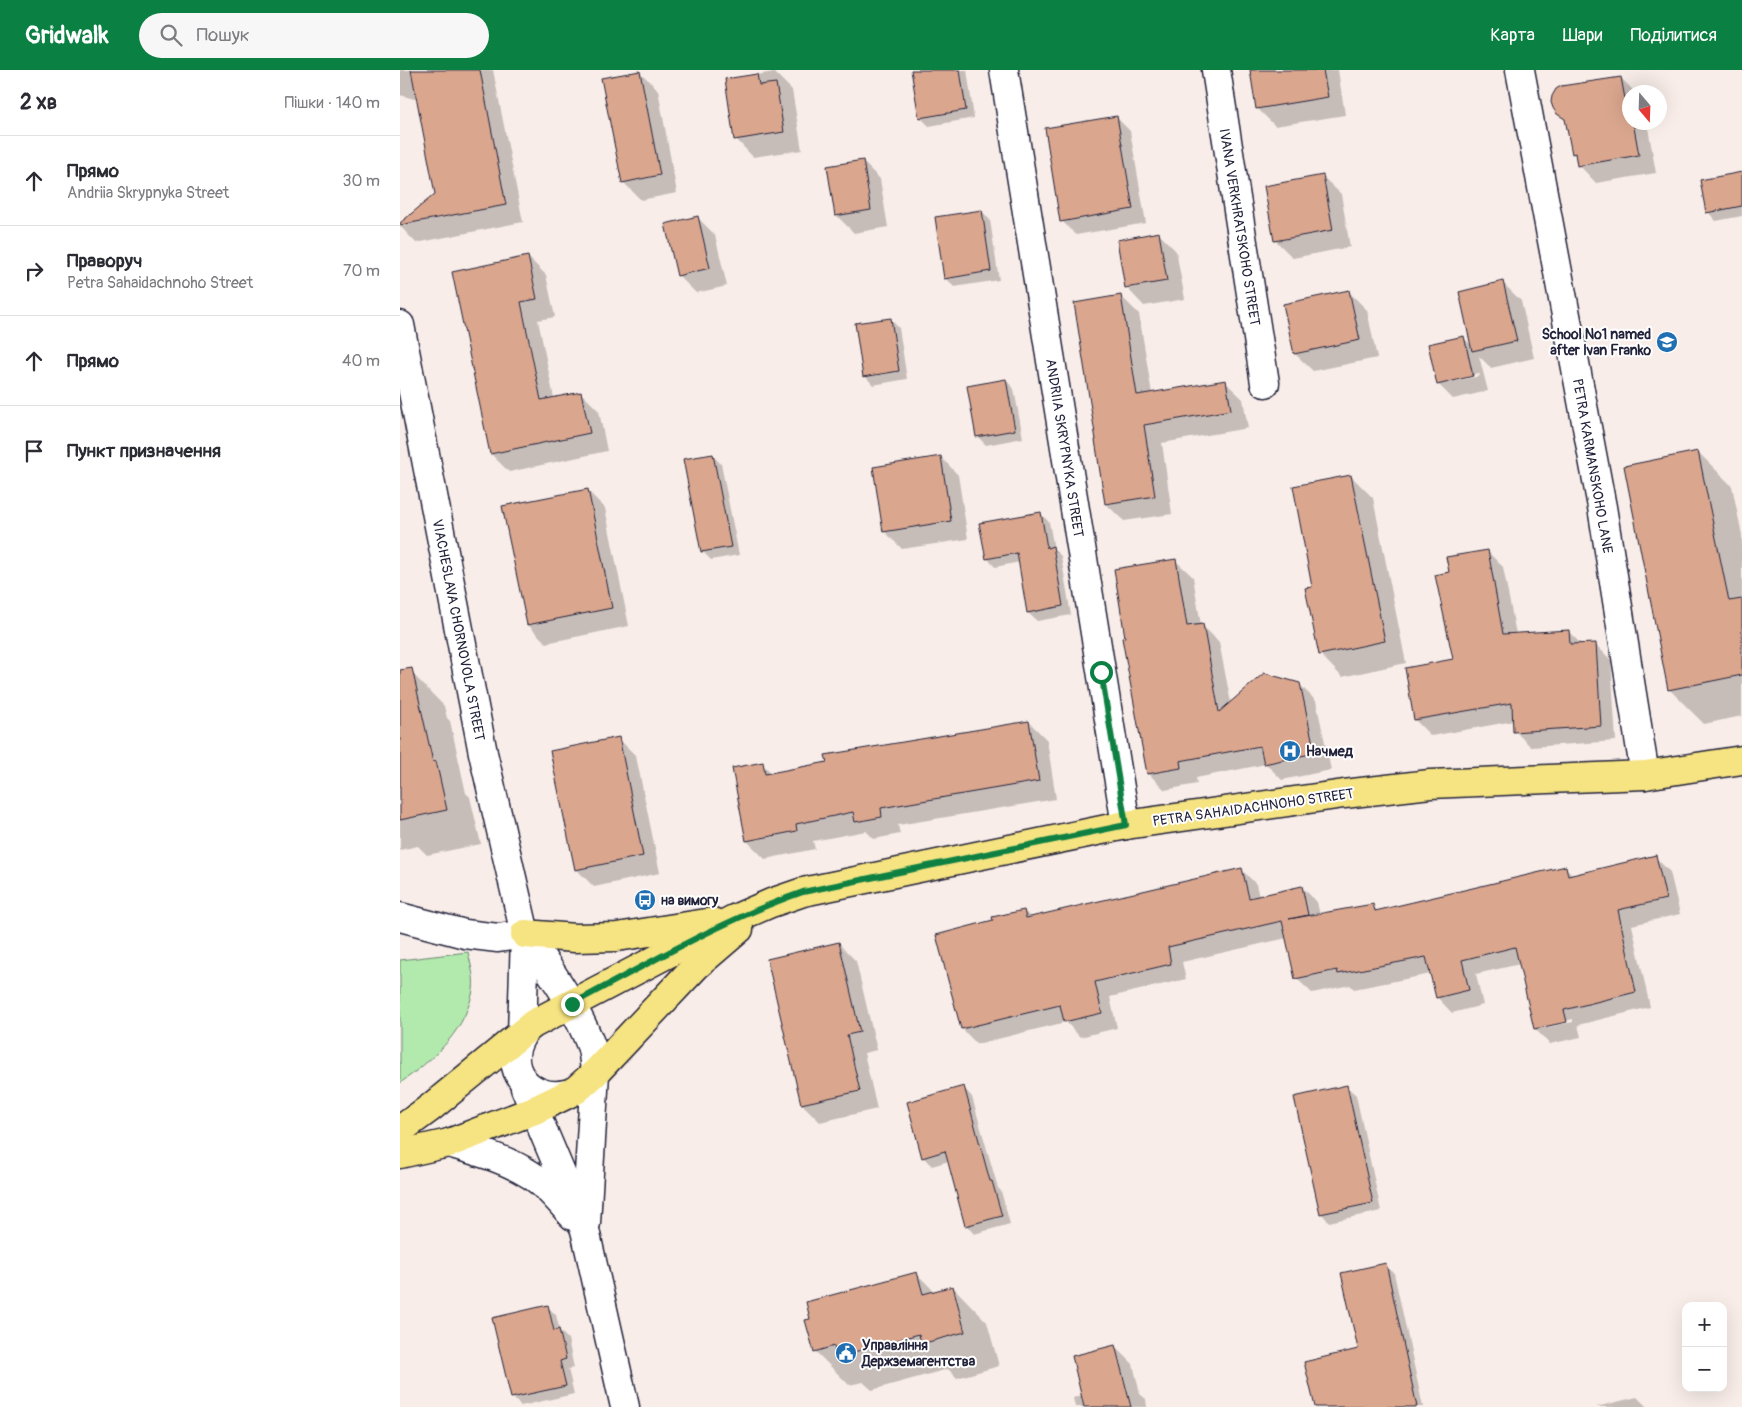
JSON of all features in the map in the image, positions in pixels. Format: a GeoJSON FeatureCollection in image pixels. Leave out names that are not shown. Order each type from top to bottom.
{"type":"FeatureCollection","features":[{"type":"Feature","properties":{"kind":"main road","name":"PETRA SAHAIDACHNOHO STREET"},"geometry":{"type":"LineString","coordinates":[[734,919],[803,892],[1126,825],[1344,794],[1430,784],[1645,775],[1742,760]]}},
{"type":"Feature","properties":{"kind":"main road"},"geometry":{"type":"LineString","coordinates":[[400,1154],[449,1143],[535,1110],[585,1069],[696,966],[771,903]]}},
{"type":"Feature","properties":{"kind":"main road"},"geometry":{"type":"LineString","coordinates":[[525,934],[575,938],[617,937],[734,919]]}},
{"type":"Feature","properties":{"kind":"main road"},"geometry":{"type":"LineString","coordinates":[[400,1130],[532,1027],[734,919]]}},
{"type":"Feature","properties":{"kind":"street","name":"ANDRIIA SKRYPNYKA STREET"},"geometry":{"type":"LineString","coordinates":[[1004,70],[1126,825]]}},
{"type":"Feature","properties":{"kind":"street","name":"IVANA VERKHRATSKOHO STREET"},"geometry":{"type":"LineString","coordinates":[[1216,70],[1265,383]]}},
{"type":"Feature","properties":{"kind":"street","name":"PETRA KARMANSKOHO LANE"},"geometry":{"type":"LineString","coordinates":[[1520,70],[1602,507],[1645,775]]}},
{"type":"Feature","properties":{"kind":"street","name":"VIACHESLAVA CHORNOVOLA STREET"},"geometry":{"type":"LineString","coordinates":[[400,325],[482,753],[525,934]]}},
{"type":"Feature","properties":{"kind":"street"},"geometry":{"type":"LineString","coordinates":[[400,917],[465,934],[498,938],[525,934]]}},
{"type":"Feature","properties":{"kind":"street"},"geometry":{"type":"LineString","coordinates":[[525,934],[572,1004],[585,1069],[586,1230]]}},
{"type":"Feature","properties":{"kind":"street"},"geometry":{"type":"LineString","coordinates":[[525,934],[532,1027]]}},
{"type":"Feature","properties":{"kind":"street"},"geometry":{"type":"LineString","coordinates":[[585,1069],[571,1022],[561,1019],[532,1027],[518,1040],[515,1054],[516,1067],[586,1230],[625,1407]]}},
{"type":"Feature","properties":{"kind":"street"},"geometry":{"type":"LineString","coordinates":[[521,1079],[536,1092],[556,1096],[585,1069]]}},
{"type":"Feature","properties":{"kind":"street"},"geometry":{"type":"LineString","coordinates":[[449,1143],[494,1157],[532,1175],[555,1196],[586,1230]]}},
{"type":"Feature","properties":{"kind":"green space"},"geometry":{"type":"Polygon","coordinates":[[[468,952],[473,974],[473,990],[461,1022],[434,1056],[400,1083],[400,960],[468,952]]]}},
{"type":"Feature","properties":{"kind":"building"},"geometry":{"type":"Polygon","coordinates":[[[411,70],[480,70],[506,205],[400,225],[435,194],[411,70]]]}},
{"type":"Feature","properties":{"kind":"building"},"geometry":{"type":"Polygon","coordinates":[[[911,70],[960,70],[966,110],[919,118],[911,70]]]}},
{"type":"Feature","properties":{"kind":"building"},"geometry":{"type":"Polygon","coordinates":[[[1250,70],[1323,70],[1328,97],[1256,109],[1250,70]]]}},
{"type":"Feature","properties":{"kind":"building"},"geometry":{"type":"Polygon","coordinates":[[[640,71],[660,175],[622,183],[601,78],[640,71]]]}},
{"type":"Feature","properties":{"kind":"building"},"geometry":{"type":"Polygon","coordinates":[[[757,74],[759,85],[776,83],[784,132],[734,140],[725,79],[757,74]]]}},
{"type":"Feature","properties":{"kind":"building"},"geometry":{"type":"Polygon","coordinates":[[[1621,77],[1622,130],[1634,130],[1639,155],[1577,166],[1575,153],[1572,154],[1565,119],[1557,114],[1551,102],[1556,89],[1561,86],[1621,77]]]}},
{"type":"Feature","properties":{"kind":"building"},"geometry":{"type":"Polygon","coordinates":[[[1117,116],[1133,209],[1060,222],[1045,128],[1117,116]]]}},
{"type":"Feature","properties":{"kind":"building"},"geometry":{"type":"Polygon","coordinates":[[[863,160],[871,210],[835,216],[827,166],[863,160]]]}},
{"type":"Feature","properties":{"kind":"building"},"geometry":{"type":"Polygon","coordinates":[[[1742,172],[1742,206],[1706,213],[1700,180],[1742,172]]]}},
{"type":"Feature","properties":{"kind":"building"},"geometry":{"type":"Polygon","coordinates":[[[1323,175],[1333,230],[1274,241],[1264,186],[1323,175]]]}},
{"type":"Feature","properties":{"kind":"building"},"geometry":{"type":"Polygon","coordinates":[[[982,210],[991,271],[944,279],[935,217],[982,210]]]}},
{"type":"Feature","properties":{"kind":"building"},"geometry":{"type":"Polygon","coordinates":[[[698,216],[710,268],[677,276],[665,224],[698,216]]]}},
{"type":"Feature","properties":{"kind":"building"},"geometry":{"type":"Polygon","coordinates":[[[1159,232],[1167,281],[1125,288],[1117,240],[1159,232]]]}},
{"type":"Feature","properties":{"kind":"building"},"geometry":{"type":"Polygon","coordinates":[[[528,256],[537,299],[521,302],[541,400],[581,392],[590,433],[490,454],[452,272],[528,256]]]}},
{"type":"Feature","properties":{"kind":"building"},"geometry":{"type":"Polygon","coordinates":[[[1503,281],[1517,341],[1472,351],[1459,292],[1503,281]]]}},
{"type":"Feature","properties":{"kind":"building"},"geometry":{"type":"Polygon","coordinates":[[[1349,290],[1360,340],[1294,354],[1283,304],[1349,290]]]}},
{"type":"Feature","properties":{"kind":"building"},"geometry":{"type":"Polygon","coordinates":[[[1121,295],[1137,395],[1226,380],[1231,410],[1144,425],[1155,496],[1105,504],[1074,303],[1121,295]]]}},
{"type":"Feature","properties":{"kind":"building"},"geometry":{"type":"Polygon","coordinates":[[[891,318],[899,371],[863,377],[855,323],[891,318]]]}},
{"type":"Feature","properties":{"kind":"building"},"geometry":{"type":"Polygon","coordinates":[[[1464,336],[1473,376],[1437,385],[1428,344],[1464,336]]]}},
{"type":"Feature","properties":{"kind":"building"},"geometry":{"type":"Polygon","coordinates":[[[1006,379],[1015,430],[976,437],[967,386],[1006,379]]]}},
{"type":"Feature","properties":{"kind":"building"},"geometry":{"type":"Polygon","coordinates":[[[1698,451],[1729,601],[1742,599],[1742,675],[1668,690],[1624,466],[1698,451]]]}},
{"type":"Feature","properties":{"kind":"building"},"geometry":{"type":"Polygon","coordinates":[[[713,454],[731,547],[701,552],[683,459],[713,454]]]}},
{"type":"Feature","properties":{"kind":"building"},"geometry":{"type":"Polygon","coordinates":[[[941,456],[951,521],[883,532],[873,467],[941,456]]]}},
{"type":"Feature","properties":{"kind":"building"},"geometry":{"type":"Polygon","coordinates":[[[1351,475],[1385,641],[1319,655],[1305,588],[1312,587],[1293,486],[1351,475]]]}},
{"type":"Feature","properties":{"kind":"building"},"geometry":{"type":"Polygon","coordinates":[[[588,489],[612,608],[527,625],[502,506],[588,489]]]}},
{"type":"Feature","properties":{"kind":"building"},"geometry":{"type":"Polygon","coordinates":[[[1041,512],[1047,548],[1053,546],[1063,606],[1027,613],[1017,553],[986,559],[979,523],[1041,512]]]}},
{"type":"Feature","properties":{"kind":"building"},"geometry":{"type":"Polygon","coordinates":[[[1488,550],[1503,634],[1569,630],[1570,644],[1596,643],[1601,726],[1513,732],[1512,703],[1414,720],[1405,668],[1453,659],[1435,575],[1449,572],[1446,557],[1488,550]]]}},
{"type":"Feature","properties":{"kind":"building"},"geometry":{"type":"Polygon","coordinates":[[[1176,559],[1187,626],[1203,624],[1219,712],[1264,673],[1300,683],[1315,753],[1264,764],[1260,746],[1180,761],[1181,768],[1147,774],[1122,638],[1125,637],[1114,569],[1176,559]]]}},
{"type":"Feature","properties":{"kind":"building"},"geometry":{"type":"Polygon","coordinates":[[[412,668],[433,762],[436,761],[447,810],[400,820],[400,670],[412,668]]]}},
{"type":"Feature","properties":{"kind":"building"},"geometry":{"type":"Polygon","coordinates":[[[1029,721],[1039,781],[881,808],[882,817],[855,822],[853,812],[796,824],[797,831],[746,841],[732,768],[763,762],[765,774],[827,762],[825,755],[1029,721]]]}},
{"type":"Feature","properties":{"kind":"building"},"geometry":{"type":"Polygon","coordinates":[[[619,737],[643,856],[575,870],[550,751],[619,737]]]}},
{"type":"Feature","properties":{"kind":"building"},"geometry":{"type":"Polygon","coordinates":[[[1656,855],[1666,899],[1618,910],[1636,992],[1564,1010],[1567,1022],[1534,1029],[1515,947],[1462,960],[1469,990],[1436,998],[1426,957],[1338,974],[1337,970],[1295,979],[1282,921],[1168,947],[1171,964],[1095,982],[1102,1013],[1064,1022],[1060,1005],[961,1029],[936,935],[993,920],[992,917],[1024,910],[1026,918],[1242,868],[1249,898],[1302,886],[1308,915],[1289,919],[1373,904],[1375,911],[1566,866],[1568,876],[1656,855]]]}},
{"type":"Feature","properties":{"kind":"building"},"geometry":{"type":"Polygon","coordinates":[[[839,942],[860,1032],[847,1035],[860,1091],[801,1104],[767,959],[839,942]]]}},
{"type":"Feature","properties":{"kind":"building"},"geometry":{"type":"Polygon","coordinates":[[[1347,1085],[1373,1203],[1320,1214],[1294,1097],[1347,1085]]]}},
{"type":"Feature","properties":{"kind":"building"},"geometry":{"type":"Polygon","coordinates":[[[964,1086],[990,1181],[992,1181],[1002,1216],[965,1226],[945,1151],[922,1158],[907,1102],[964,1086]]]}},
{"type":"Feature","properties":{"kind":"building"},"geometry":{"type":"Polygon","coordinates":[[[1386,1263],[1417,1407],[1315,1407],[1304,1362],[1358,1349],[1341,1273],[1386,1263]]]}},
{"type":"Feature","properties":{"kind":"building"},"geometry":{"type":"Polygon","coordinates":[[[917,1272],[923,1294],[953,1286],[965,1332],[921,1344],[919,1334],[836,1357],[834,1346],[814,1352],[805,1320],[810,1319],[806,1302],[917,1272]]]}},
{"type":"Feature","properties":{"kind":"building"},"geometry":{"type":"Polygon","coordinates":[[[548,1305],[554,1331],[559,1329],[566,1359],[560,1361],[566,1386],[511,1398],[492,1318],[548,1305]]]}},
{"type":"Feature","properties":{"kind":"building"},"geometry":{"type":"Polygon","coordinates":[[[1115,1345],[1131,1407],[1084,1407],[1072,1356],[1115,1345]]]}},
{"type":"Feature","properties":{"kind":"place","name":"School №1 named after Ivan Franko"},"geometry":{"type":"Point","coordinates":[1667,342]}},
{"type":"Feature","properties":{"kind":"place","name":"Начмед"},"geometry":{"type":"Point","coordinates":[1290,751]}},
{"type":"Feature","properties":{"kind":"place","name":"на вимогу"},"geometry":{"type":"Point","coordinates":[645,900]}},
{"type":"Feature","properties":{"kind":"place","name":"Управління Держземагентства"},"geometry":{"type":"Point","coordinates":[846,1353]}},
{"type":"Feature","properties":{"kind":"route"},"geometry":{"type":"LineString","coordinates":[[572,1004],[734,919],[803,892],[1126,825],[1101,672]]}}]}
